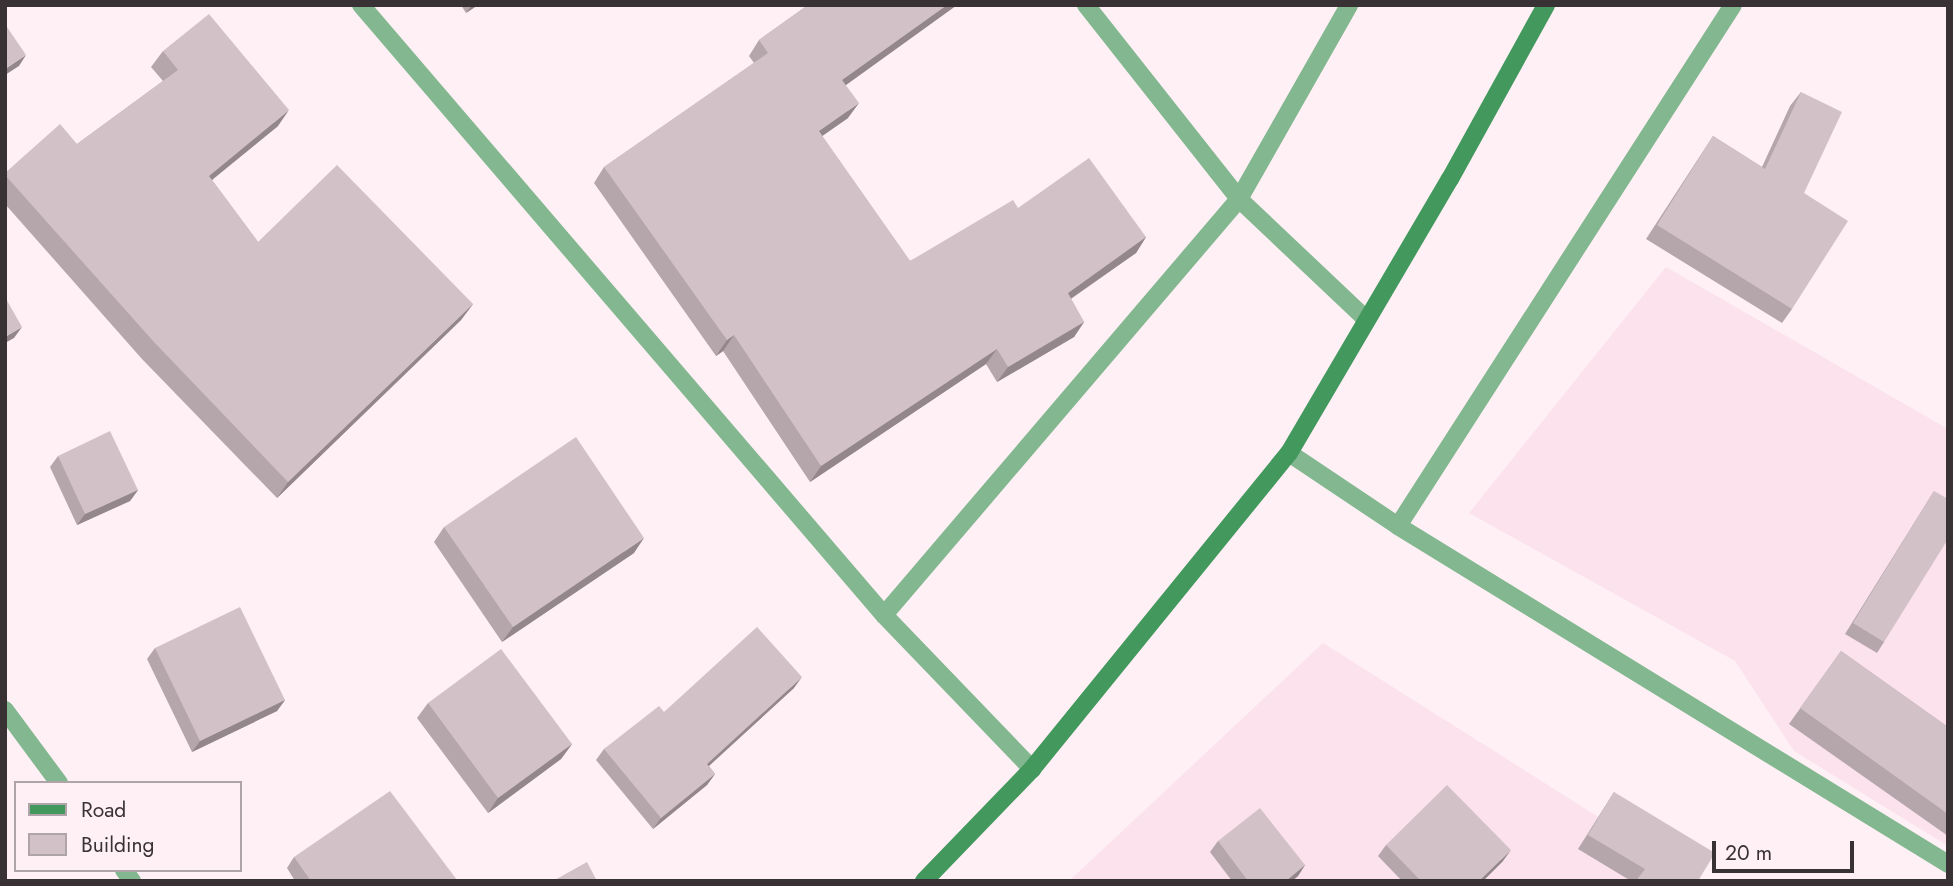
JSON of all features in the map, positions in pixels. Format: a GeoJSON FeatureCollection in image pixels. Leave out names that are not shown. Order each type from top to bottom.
{"type":"FeatureCollection","features":[{"type":"Feature","properties":{"kind":"main road"},"geometry":{"type":"LineString","coordinates":[[925,881],[1032,769],[1289,453],[1450,179],[1546,5]]}},
{"type":"Feature","properties":{"kind":"street"},"geometry":{"type":"LineString","coordinates":[[361,5],[884,615],[1032,769]]}},
{"type":"Feature","properties":{"kind":"street"},"geometry":{"type":"LineString","coordinates":[[1086,5],[1240,199],[1366,319]]}},
{"type":"Feature","properties":{"kind":"street"},"geometry":{"type":"LineString","coordinates":[[884,615],[1240,199],[1349,5]]}},
{"type":"Feature","properties":{"kind":"street"},"geometry":{"type":"LineString","coordinates":[[1398,526],[1733,5]]}},
{"type":"Feature","properties":{"kind":"street"},"geometry":{"type":"LineString","coordinates":[[1289,453],[1398,526],[1948,864]]}},
{"type":"Feature","properties":{"kind":"street"},"geometry":{"type":"LineString","coordinates":[[5,710],[58,781]]}},
{"type":"Feature","properties":{"kind":"shaded area"},"geometry":{"type":"Polygon","coordinates":[[[1666,267],[1948,429],[1948,846],[1794,751],[1735,661],[1469,513],[1666,267]]]}},
{"type":"Feature","properties":{"kind":"shaded area"},"geometry":{"type":"Polygon","coordinates":[[[1323,643],[1700,881],[1069,881],[1323,643]]]}},
{"type":"Feature","properties":{"kind":"building"},"geometry":{"type":"Polygon","coordinates":[[[808,5],[947,5],[842,80],[859,103],[819,131],[910,261],[1013,200],[1018,208],[1089,158],[1146,237],[1068,293],[1084,322],[1008,367],[997,349],[821,466],[734,335],[727,340],[604,167],[768,53],[759,40],[808,5]]]}},
{"type":"Feature","properties":{"kind":"building"},"geometry":{"type":"Polygon","coordinates":[[[209,14],[289,110],[209,176],[258,242],[337,165],[473,304],[288,482],[154,342],[5,175],[60,124],[77,144],[178,70],[163,51],[209,14]]]}},
{"type":"Feature","properties":{"kind":"building"},"geometry":{"type":"Polygon","coordinates":[[[5,24],[26,55],[5,69],[5,24]]]}},
{"type":"Feature","properties":{"kind":"building"},"geometry":{"type":"Polygon","coordinates":[[[1801,92],[1842,112],[1804,193],[1848,221],[1792,309],[1657,225],[1713,136],[1765,169],[1801,92]]]}},
{"type":"Feature","properties":{"kind":"building"},"geometry":{"type":"Polygon","coordinates":[[[5,297],[22,327],[5,337],[5,297]]]}},
{"type":"Feature","properties":{"kind":"building"},"geometry":{"type":"Polygon","coordinates":[[[110,431],[138,490],[85,514],[58,456],[110,431]]]}},
{"type":"Feature","properties":{"kind":"building"},"geometry":{"type":"Polygon","coordinates":[[[576,437],[644,538],[513,627],[444,527],[576,437]]]}},
{"type":"Feature","properties":{"kind":"building"},"geometry":{"type":"Polygon","coordinates":[[[1934,491],[1948,499],[1948,539],[1884,642],[1853,623],[1934,491]]]}},
{"type":"Feature","properties":{"kind":"building"},"geometry":{"type":"Polygon","coordinates":[[[240,607],[285,700],[200,741],[155,648],[240,607]]]}},
{"type":"Feature","properties":{"kind":"building"},"geometry":{"type":"Polygon","coordinates":[[[757,627],[802,677],[707,764],[715,774],[661,818],[604,749],[659,706],[664,712],[757,627]]]}},
{"type":"Feature","properties":{"kind":"building"},"geometry":{"type":"Polygon","coordinates":[[[501,649],[572,744],[498,798],[428,703],[501,649]]]}},
{"type":"Feature","properties":{"kind":"building"},"geometry":{"type":"Polygon","coordinates":[[[1841,651],[1948,727],[1948,814],[1800,708],[1841,651]]]}},
{"type":"Feature","properties":{"kind":"building"},"geometry":{"type":"Polygon","coordinates":[[[1447,785],[1511,850],[1479,881],[1421,881],[1386,845],[1447,785]]]}},
{"type":"Feature","properties":{"kind":"building"},"geometry":{"type":"Polygon","coordinates":[[[390,791],[457,880],[311,881],[294,857],[390,791]]]}},
{"type":"Feature","properties":{"kind":"building"},"geometry":{"type":"Polygon","coordinates":[[[1614,792],[1715,853],[1698,881],[1636,881],[1645,869],[1588,835],[1614,792]]]}},
{"type":"Feature","properties":{"kind":"building"},"geometry":{"type":"Polygon","coordinates":[[[1260,808],[1305,865],[1286,881],[1248,881],[1218,841],[1260,808]]]}},
{"type":"Feature","properties":{"kind":"building"},"geometry":{"type":"Polygon","coordinates":[[[587,862],[597,881],[553,881],[587,862]]]}}]}
